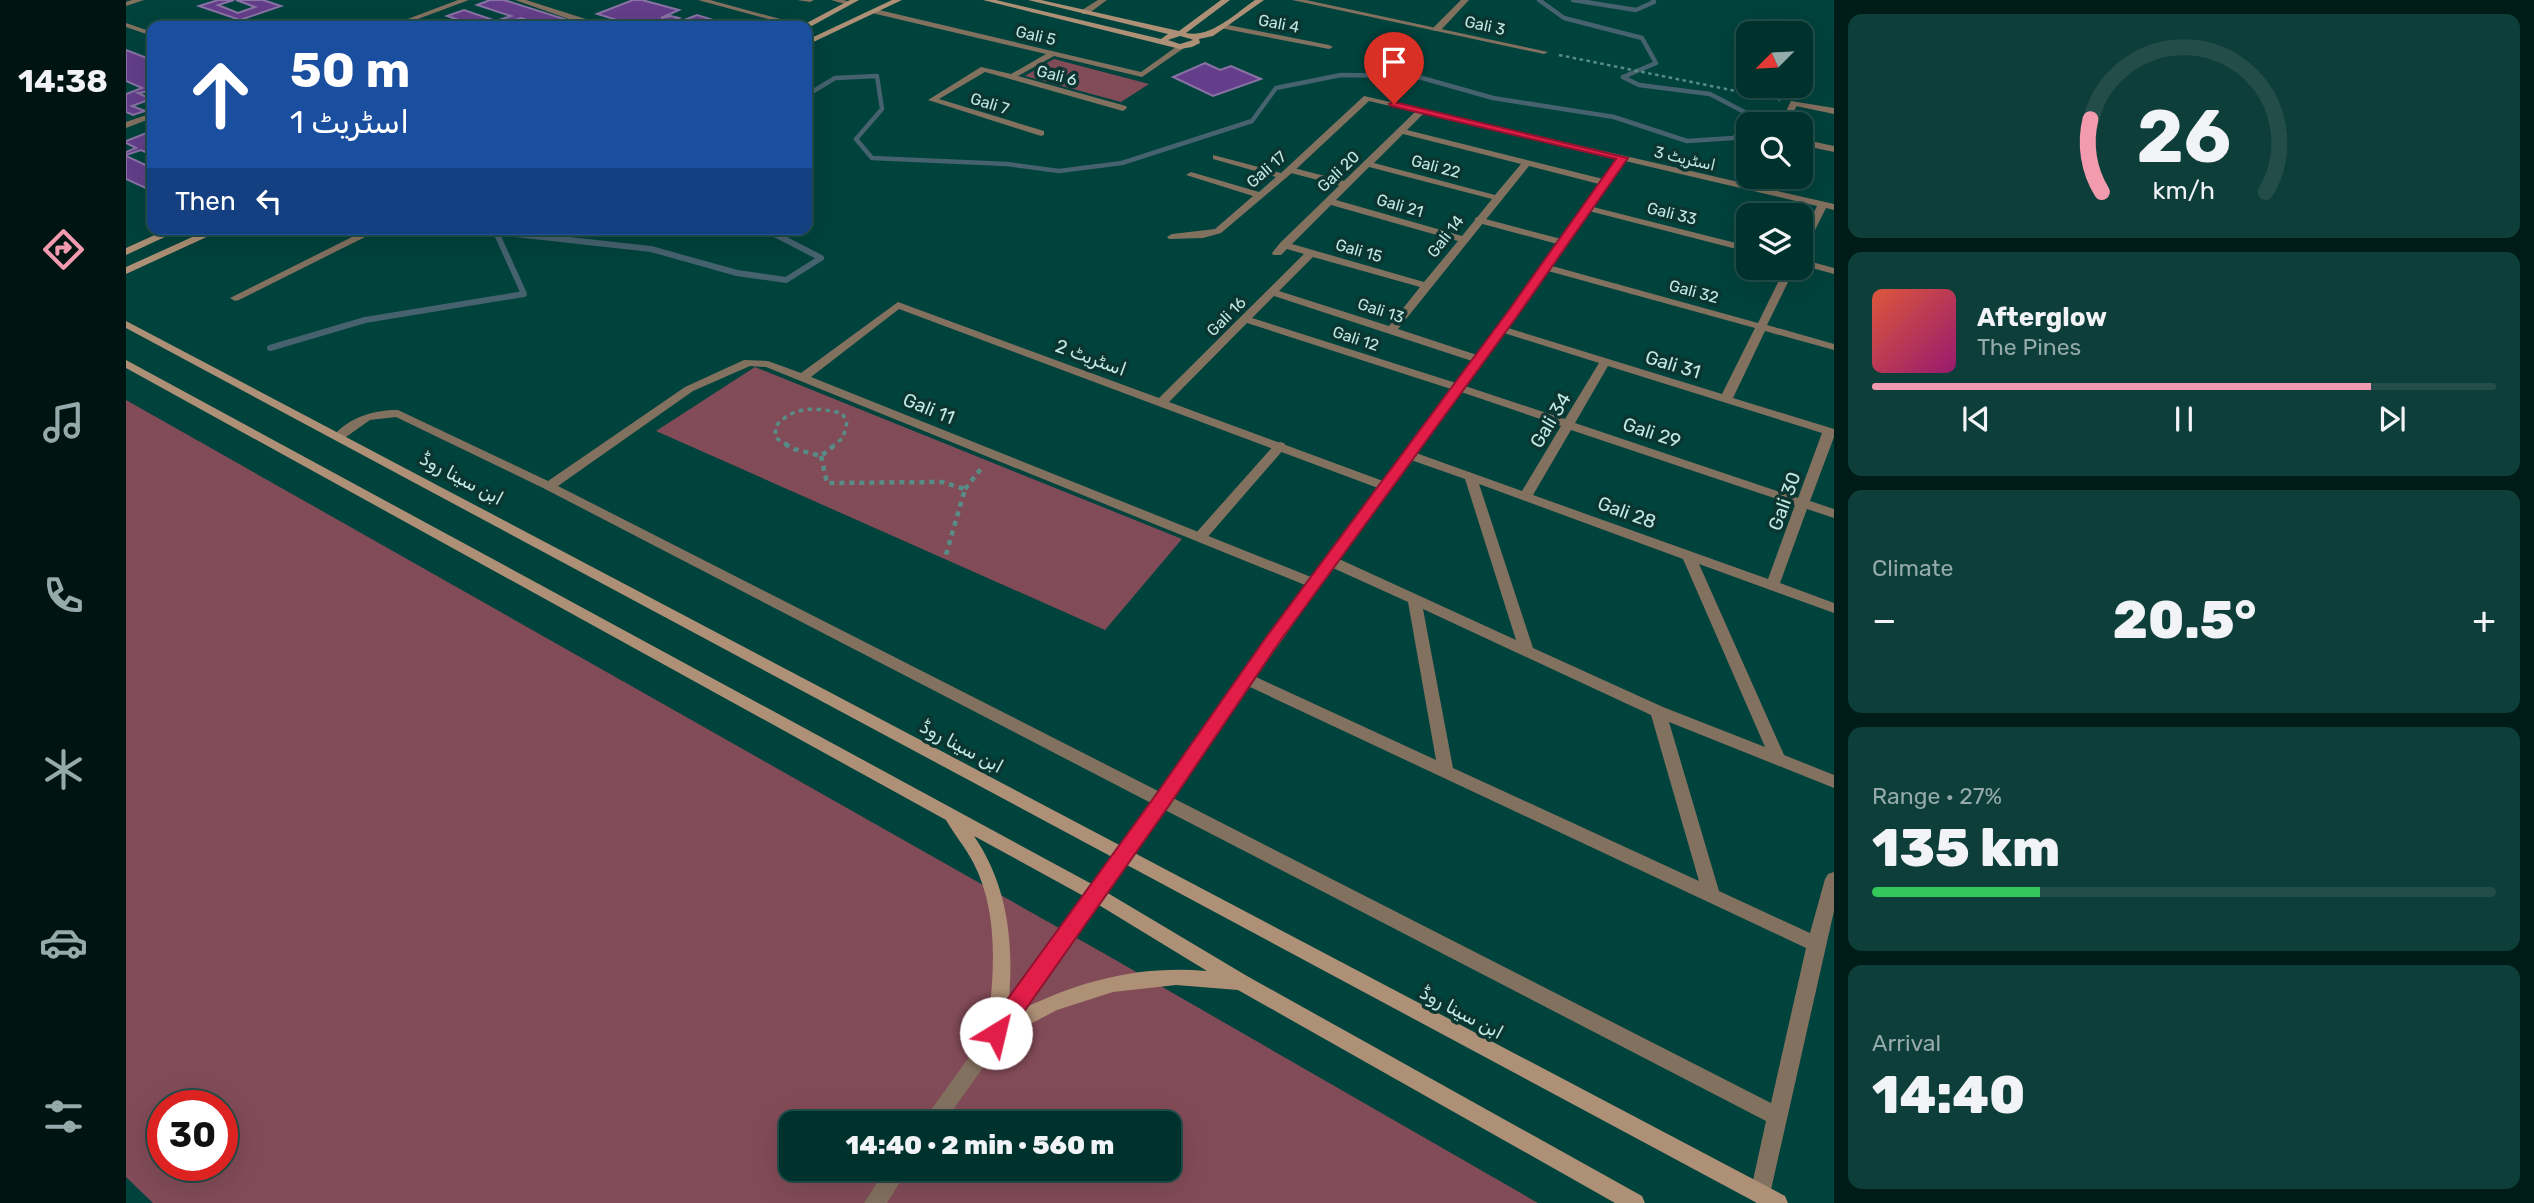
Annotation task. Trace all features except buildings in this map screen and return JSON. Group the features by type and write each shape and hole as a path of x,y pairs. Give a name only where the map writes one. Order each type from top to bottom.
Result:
{"main road":[{"path":"812,41 898,0"},
{"path":"987,0 1183,46 1196,43 1195,38"},
{"path":"1032,0 1195,38 1206,36 1260,0"},
{"path":"1165,42 1167,36 1180,34 1226,0"},
{"path":"812,22 851,2"},
{"path":"126,252 164,235"},
{"path":"126,271 206,235"},
{"name":"ابن سینا روڈ","path":"126,324 1778,1203"},
{"path":"126,363 1095,894 1241,982 1635,1203"},
{"path":"951,815 980,860 998,912 1004,971 996,1033"},
{"path":"996,1033 1052,1003 1113,984 1176,977 1241,982"}],"street":[{"path":"126,4 141,0"},
{"path":"407,21 465,0"},
{"path":"519,0 583,21"},
{"path":"702,0 784,21"},
{"path":"802,0 810,0"},
{"path":"835,0 851,2"},
{"path":"1085,12 1103,0"},
{"name":"Gali 3","path":"1296,0 1544,52"},
{"path":"1437,29 1465,0"},
{"name":"Gali 5","path":"875,11 1142,75 1183,46"},
{"path":"126,25 147,32"},
{"name":"Gali 4","path":"1223,26 1329,47"},
{"path":"1011,77 1054,53"},
{"name":"Gali 6","path":"932,100 984,69 1123,108"},
{"name":"اسٹریٹ 3","path":"1367,98 1736,184"},
{"name":"Gali 17","path":"1172,237 1218,231 1367,98"},
{"name":"Gali 7","path":"932,100 1041,133"},
{"path":"1790,112 1794,103 1834,111"},
{"name":"Gali 20","path":"1281,249 1421,111"},
{"path":"126,125 147,118"},
{"path":"1401,131 1604,182"},
{"path":"1813,145 1834,149"},
{"path":"1216,157 1345,184"},
{"path":"940,1111 1162,802 1245,678 1501,329 1622,158"},
{"name":"Gali 14","path":"1391,331 1462,239 1526,163"},
{"name":"Gali 22","path":"1368,164 1497,198"},
{"path":"1191,175 1259,195"},
{"name":"اسٹریٹ 3","path":"1760,189 1829,206"},
{"name":"Gali 21","path":"1329,201 1462,239"},
{"path":"1813,230 1829,206"},
{"name":"Gali 33","path":"1587,208 1736,246"},
{"path":"1478,220 1561,242"},
{"path":"235,298 364,235"},
{"name":"Gali 15","path":"1281,249 1311,253 1426,286"},
{"name":"Gali 16","path":"1162,402 1311,253"},
{"path":"1813,265 1834,271"},
{"name":"Gali 32","path":"1545,267 1834,346"},
{"path":"1726,399 1784,280"},
{"name":"Gali 13","path":"1273,292 1479,359"},
{"name":"اسٹریٹ 2","path":"802,378 898,305 1385,486"},
{"name":"Gali 12","path":"1245,319 1457,387"},
{"name":"Gali 31","path":"1501,329 1831,432"},
{"name":"Gali 11","path":"549,486 689,389 748,362 768,364 1314,583"},
{"name":"Gali 34","path":"1526,496 1605,362"},
{"name":"Gali 29","path":"1457,387 1834,513"},
{"path":"339,436 359,419 378,412 398,414 549,486 1779,1117"},
{"name":"Gali 30","path":"1773,584 1831,432"},
{"path":"1200,537 1280,446"},
{"name":"Gali 28","path":"1407,454 1834,608"},
{"path":"1470,476 1527,651"},
{"path":"1688,554 1777,760"},
{"path":"1330,561 1658,711 1834,782"},
{"path":"1414,599 1446,772"},
{"path":"1245,678 1816,944"},
{"path":"1658,711 1712,896"},
{"path":"1760,1194 1816,944 1834,879"},
{"path":"874,1203 890,1181"}],"path":[{"path":"1544,52 1794,103"},
{"path":"810,407 842,413 847,422 842,438 821,456 793,449 776,439 775,427 797,410 810,407"},
{"path":"945,558 965,489 992,454"},
{"path":"821,456 827,483 942,482 965,489"}],"shaded area":[{"path":"1054,59 1149,84 1121,102 1025,76"},
{"path":"755,367 1182,539 1105,630 656,431"},
{"path":"126,400 1105,954 1538,1203 153,1203 126,1177"}],"waterway":[{"path":"812,92 835,78 877,76 882,109 856,139 872,158 1007,164 1059,171 1122,163 1252,121 1276,88 1341,75 1415,76 1493,98 1614,117 1687,141 1734,138 1752,116 1710,94 1639,85 1623,77 1656,63 1642,38 1564,18 1539,0"},
{"path":"1573,0 1636,10 1654,2 1653,0"},
{"path":"270,348 365,320 524,294 497,235"},
{"path":"523,235 651,249 737,273 786,280 821,258 777,235"}],"route":[{"path":"996,1033 1162,802 1272,640 1514,312 1622,158 1394,104"}]}
